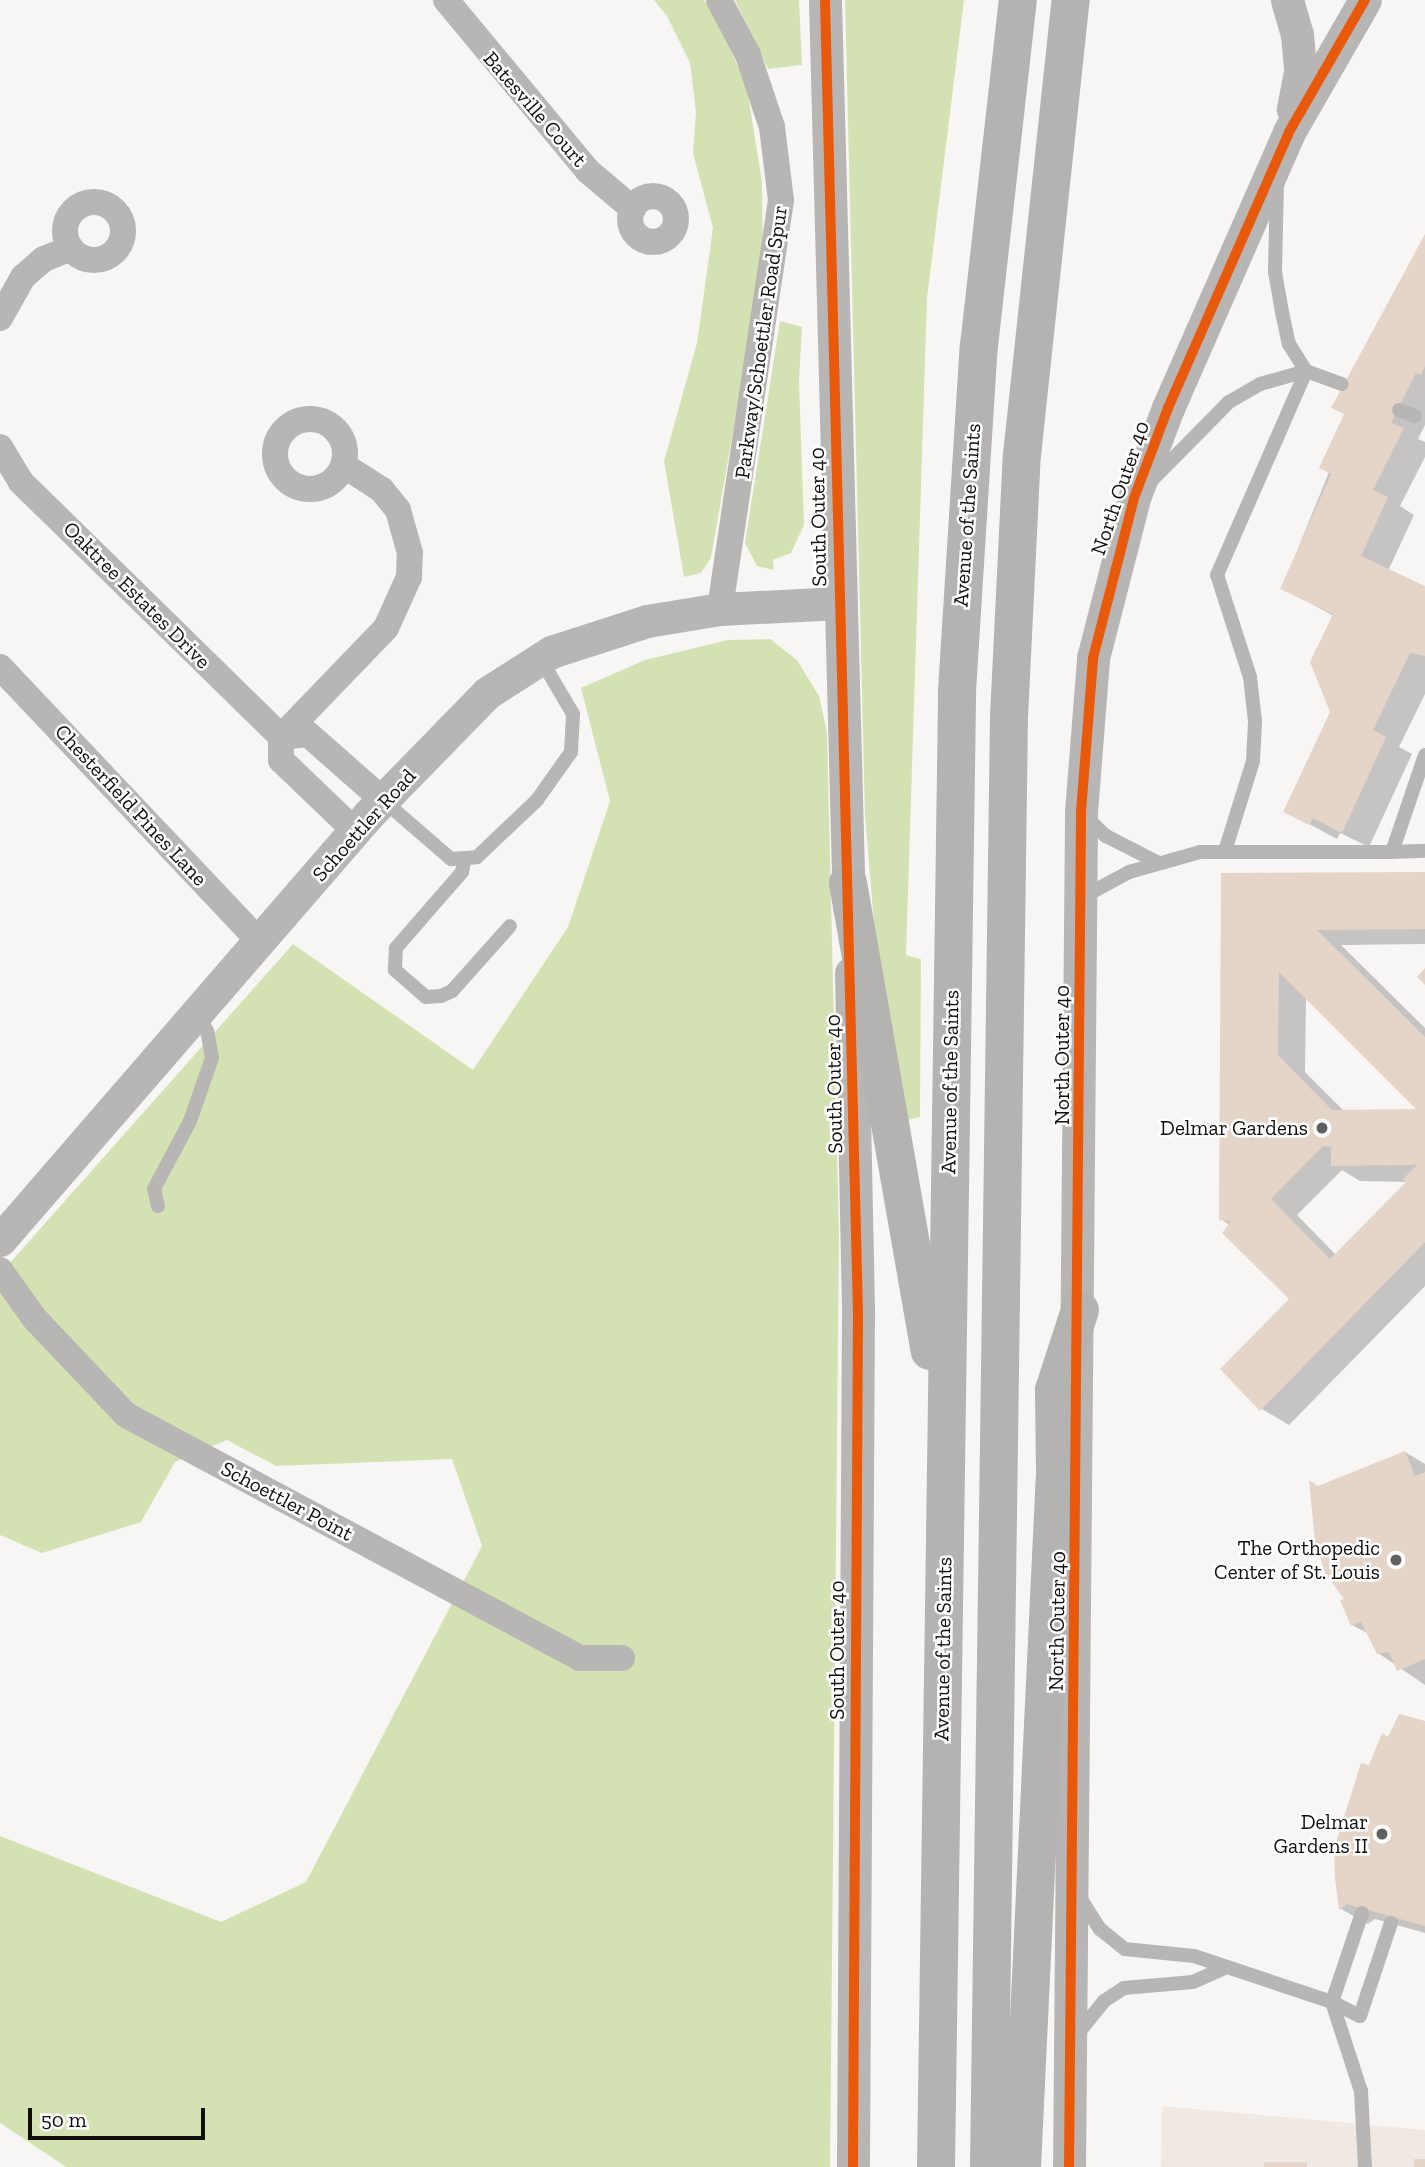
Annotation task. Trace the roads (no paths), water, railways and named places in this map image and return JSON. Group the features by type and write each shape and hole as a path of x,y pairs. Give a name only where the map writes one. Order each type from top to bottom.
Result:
{"highway":[{"name":"Avenue of the Saints","path":"936,2167 953,784 961,581 979,346 1018,0"},
{"path":"989,2167 1009,717 1022,455 1071,0"},
{"path":"848,883 945,1429"},
{"path":"1022,2167 1055,1473 1054,1390 1080,1310"}],"street":[{"name":"Batesville Court","path":"446,0 588,171 633,209"},
{"name":"Parkway/Schoettler Road Spur","path":"719,0 748,55 772,127 781,200 720,609"},
{"name":"South Outer 40","path":"825,0 858,1316 853,2167"},
{"path":"1287,0 1297,34 1300,72 1289,132"},
{"name":"North Outer 40","path":"1069,2167 1080,1310 1081,812 1093,658 1134,498 1168,408 1289,132 1365,0"},
{"path":"0,318 23,278 44,259 71,247"},
{"name":"Oaktree Estates Drive","path":"0,447 21,482 281,737"},
{"path":"343,466 382,490 398,510 410,553 409,577 386,628 281,737 281,760 355,831"},
{"name":"Schoettler Road","path":"0,1240 261,943 355,831 487,693 540,658 624,627 720,609 840,603"},
{"name":"Chesterfield Pines Lane","path":"0,667 261,943"},
{"path":"281,737 308,734 384,801"},
{"name":"Schoettler Point","path":"0,1270 35,1319 126,1415 580,1658 622,1658"}],"lane":[{"path":"1276,166 1278,285 1289,344 1306,371"},
{"path":"1225,851 1253,761 1255,721 1250,677 1217,575 1306,371"},
{"path":"1134,498 1228,402 1283,374 1306,371 1342,384"},
{"path":"1399,410 1415,416"},
{"path":"384,801 451,859 464,861 477,857 537,800 562,770 575,733 573,714 540,658"},
{"path":"1392,852 1425,755"},
{"path":"1081,812 1106,836 1157,862"},
{"path":"1080,899 1157,862 1225,851 1425,851"},
{"path":"464,861 462,873 396,948 395,970 426,997 441,996 452,991 510,926"},
{"path":"158,1206 154,1189 190,1121 212,1058 207,1031 198,1015"},
{"path":"1073,1888 1100,1929 1125,1949 1194,1956 1222,1969 1252,1974 1332,2002 1360,2016 1391,1923"},
{"path":"1362,1913 1332,2002 1361,2091 1365,2167"},
{"path":"1071,2043 1104,2001 1124,1988 1192,1982 1222,1969"}],"place":[{"name":"Delmar Gardens","path":"1322,1128"},
{"name":"The Orthopedic Center of St. Louis","path":"1396,1560"},
{"name":"Delmar Gardens II","path":"1382,1834"}]}
